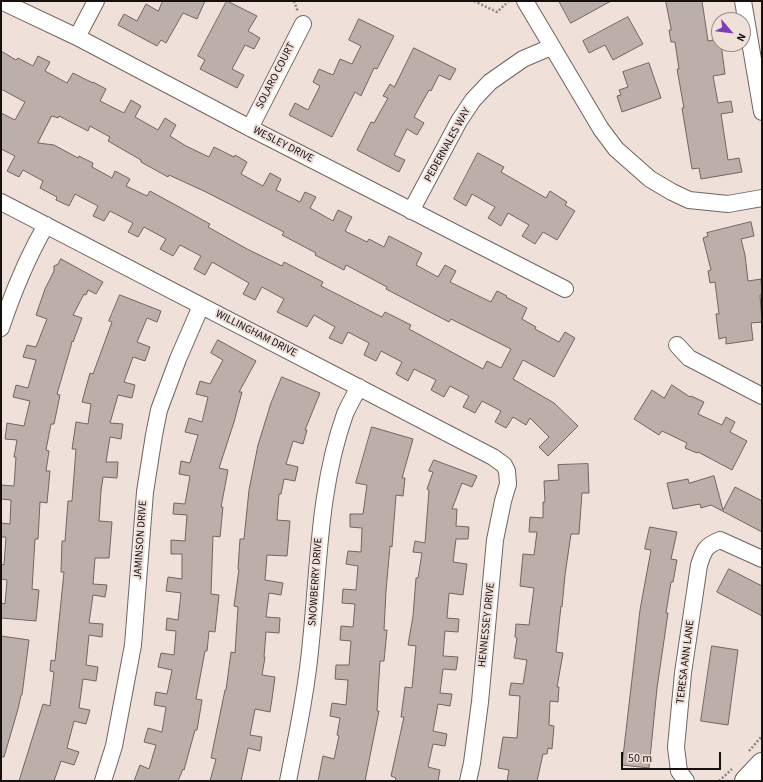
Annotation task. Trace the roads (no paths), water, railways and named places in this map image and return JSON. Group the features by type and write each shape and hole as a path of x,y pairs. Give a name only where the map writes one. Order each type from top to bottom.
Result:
{"main road":[{"path":"746,781 762,764"}],"street":[{"name":"WESLEY DRIVE","path":"1,1 77,37 250,128 565,289"},
{"path":"77,37 96,1"},
{"path":"525,1 601,129 616,149 650,179 672,192 694,201 728,204 762,198"},
{"path":"743,1 762,112"},
{"name":"SOLARO COURT","path":"250,128 303,24"},
{"name":"PEDERNALES WAY","path":"411,211 459,121 474,100 490,82 523,59 552,47"},
{"name":"WILLINGHAM DRIVE","path":"1,202 499,460 507,471"},
{"path":"1,328 30,252 46,225"},
{"name":"JAMINSON DRIVE","path":"102,781 114,746 134,645 145,492 159,410 178,359 201,306"},
{"path":"677,344 689,358 762,396"},
{"name":"SNOWBERRY DRIVE","path":"288,781 302,715 310,649 324,498 335,444 346,413 359,387"},
{"name":"HENNESSEY DRIVE","path":"468,781 472,763 480,702 495,540 508,484 507,471"},
{"name":"TERESA ANN LANE","path":"686,781 679,771 676,740 683,673 699,565 703,552 710,544 720,540 762,559"}]}
